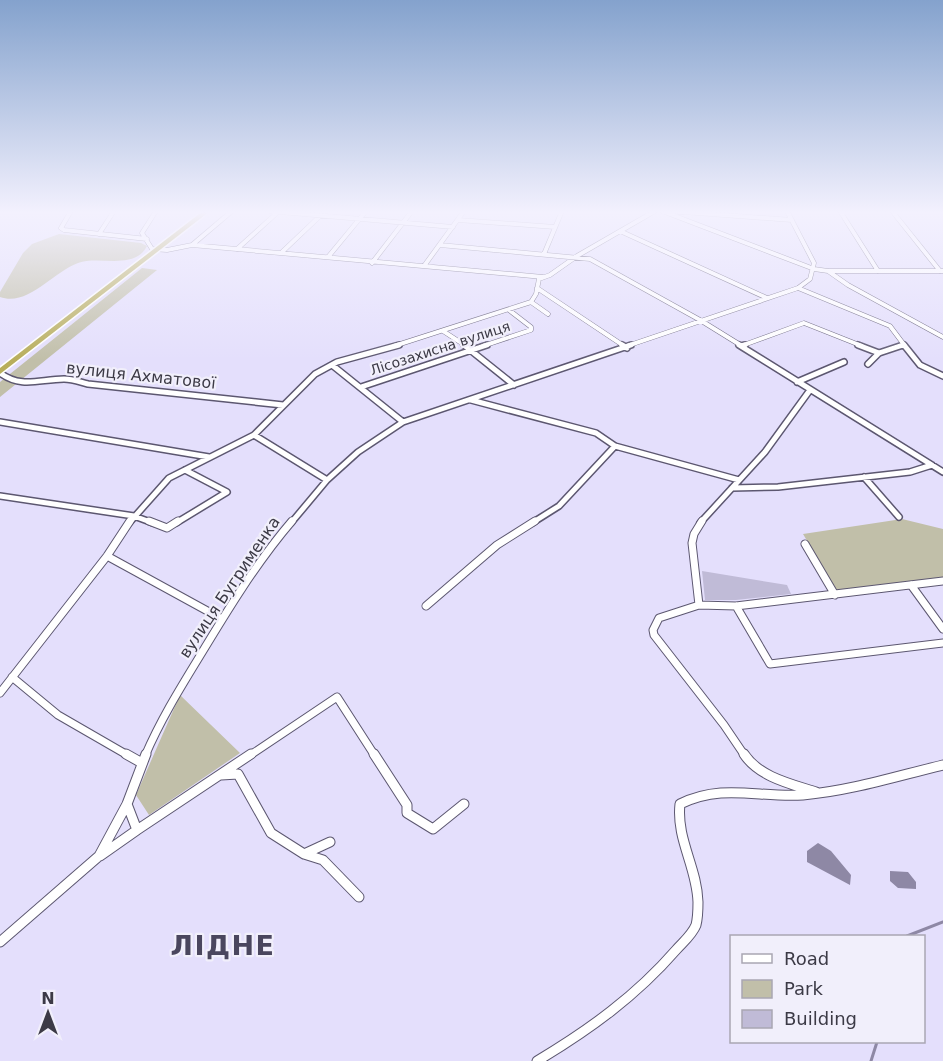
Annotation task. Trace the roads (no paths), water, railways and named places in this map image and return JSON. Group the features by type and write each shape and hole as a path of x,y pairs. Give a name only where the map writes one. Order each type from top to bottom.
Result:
{"highway":[{"path":"0,373 143,261"}],"street":[{"path":"359,261 544,277"},
{"path":"424,266 428,261"},
{"path":"0,693 107,556 134,516 170,478 254,435 315,374 332,365 531,302 539,279 570,261"},
{"path":"593,261 700,320 943,472"},
{"path":"685,261 768,298"},
{"path":"792,261 814,269 828,271 942,272"},
{"path":"798,288 810,279 814,269 813,261"},
{"path":"871,261 878,271"},
{"path":"828,271 848,285 943,337"},
{"path":"537,288 627,348"},
{"path":"798,288 890,326 920,365 943,376"},
{"name":"вулиця Бугрименка","path":"0,942 99,856 127,804 159,726 222,619 276,540 327,480 358,452 403,422 627,348 700,320 798,288"},
{"path":"531,302 548,314"},
{"name":"Лісозахисна вулиця","path":"361,387 531,330 531,327 509,310"},
{"path":"741,346 804,323 879,353"},
{"path":"443,331 472,350 514,385"},
{"path":"867,364 879,353 903,345"},
{"path":"797,382 844,362"},
{"path":"332,365 403,422"},
{"name":"вулиця Ахматової","path":"0,373 10,382 23,384 66,379 88,384 283,405"},
{"path":"699,605 692,543 694,534 701,522 765,452 810,390"},
{"path":"471,400 596,433 615,446 739,480"},
{"path":"0,422 210,458"},
{"path":"254,435 327,480"},
{"path":"426,606 497,545 559,506 615,446"},
{"path":"732,488 778,488 910,472 932,465"},
{"path":"0,496 134,516 168,528 226,492 185,470"},
{"path":"864,477 899,517"},
{"path":"805,544 835,595"},
{"path":"107,556 222,619"},
{"path":"819,793 786,783 751,765 724,725 654,635 652,630 659,618 699,605 736,606 943,581"},
{"path":"911,585 943,629"},
{"path":"736,606 770,664 943,643"},
{"path":"12,677 58,715 142,763"},
{"path":"99,856 338,697 407,805 407,813 433,829 464,804"},
{"path":"537,1061 587,1032 654,976 694,928 699,910 697,879 679,831 677,819 680,804 692,796 709,792 790,796 819,793 943,765"},
{"path":"221,775 238,774 271,832 304,854 322,860 359,897"},
{"path":"127,804 137,830"},
{"path":"304,854 330,842"}],"waterway":[{"path":"910,935 943,922"},
{"path":"871,1061 877,1043"}],"district":[{"name":"ЛІДНЕ","path":"223,946"}]}
